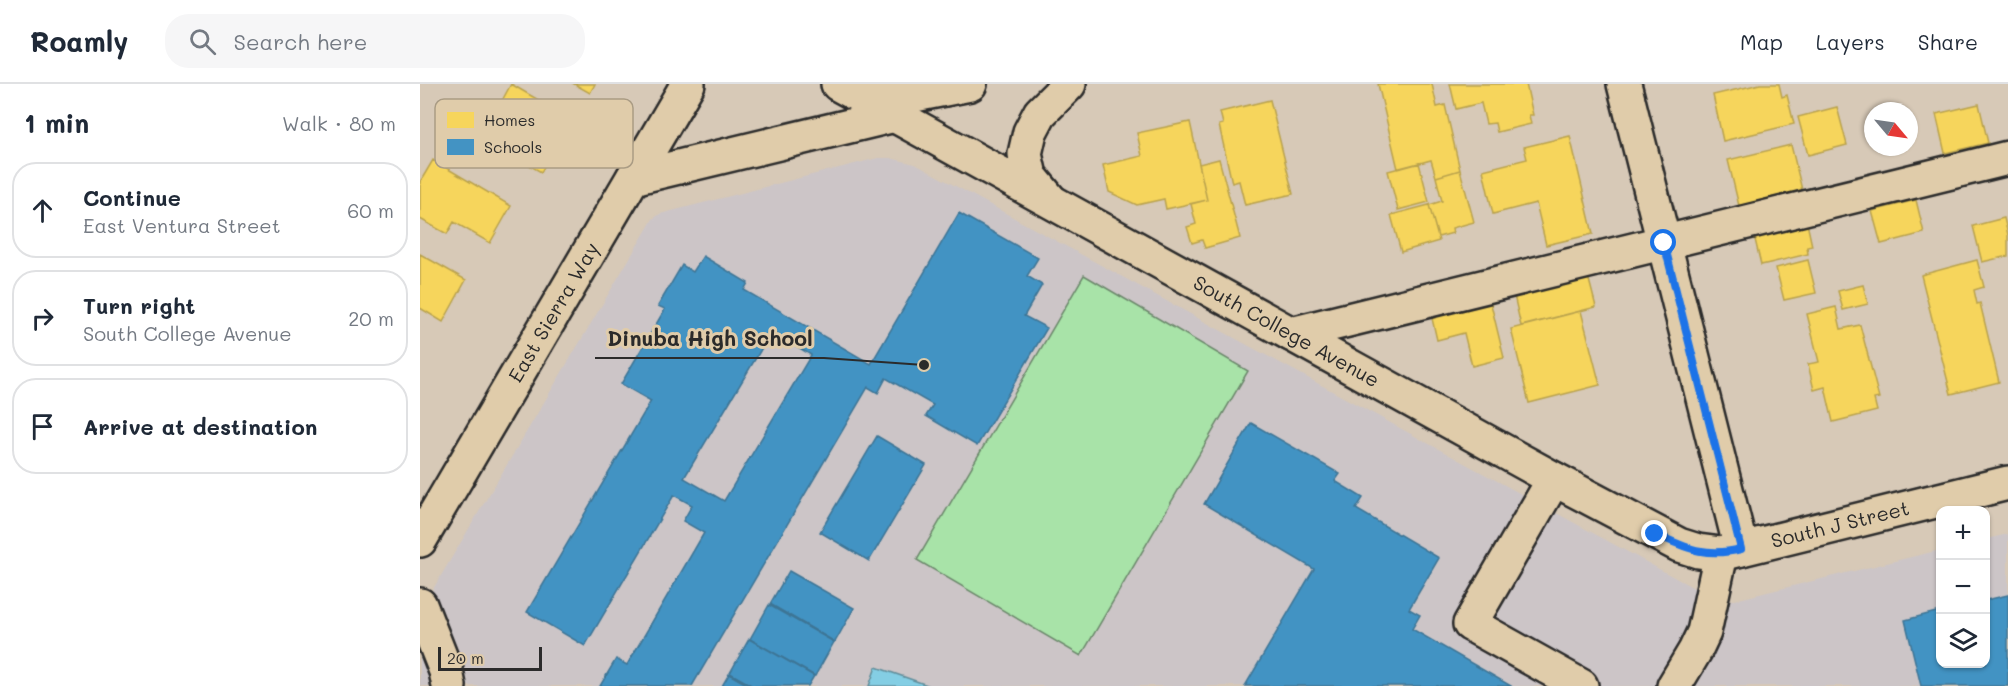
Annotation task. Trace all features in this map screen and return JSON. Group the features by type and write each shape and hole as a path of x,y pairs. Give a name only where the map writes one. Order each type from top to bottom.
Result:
{"street":[{"name":"East Sierra Way","path":"420,540 688,84"},
{"name":"South College Avenue","path":"838,84 878,101 1051,201 1554,479 1679,545 1698,551 1731,552"},
{"path":"633,178 878,101 970,84"},
{"path":"1051,201 1030,176 1025,154 1030,132 1040,113 1069,84"},
{"path":"1624,84 1664,243 1731,552 1704,632 1674,686"},
{"path":"1291,334 2008,158"},
{"path":"1554,479 1470,624 1581,686"},
{"name":"South J Street","path":"1731,552 2008,483"},
{"path":"420,605 446,671 449,686"}],"shaded area":[{"path":"878,158 890,158 915,164 1705,594 1719,599 1735,600 1936,551 1936,668 1990,668 1990,538 2008,534 2008,686 420,686 420,611 653,219 660,214"}],"green space":[{"path":"1084,275 1248,371 1081,656 917,560"}],"water":[{"path":"876,667 930,686 869,686"}],"building: Homes":[{"path":"511,84 537,99 503,99"},
{"path":"574,84 595,84 590,93"},
{"path":"1378,84 1432,84 1437,107 1445,105 1460,170 1436,177 1431,160 1398,169"},
{"path":"1450,84 1526,84 1533,115 1529,115 1531,124 1497,132 1495,123 1486,124 1481,103 1456,109"},
{"path":"1760,84 1779,84 1782,97 1787,95 1794,124 1723,141 1713,95"},
{"path":"1270,100 1293,194 1245,205 1239,181 1232,183 1219,125 1223,124 1220,112"},
{"path":"1979,104 1988,143 1945,153 1936,114"},
{"path":"1837,107 1847,145 1808,155 1798,117"},
{"path":"1190,122 1207,200 1166,209 1164,199 1137,205 1109,192 1103,165 1142,156 1137,133"},
{"path":"1570,136 1593,234 1546,245 1536,203 1493,214 1483,170 1527,159 1524,147"},
{"path":"1791,145 1802,190 1739,206 1728,160"},
{"path":"1219,159 1240,238 1205,248 1202,240 1192,243 1187,227 1196,224 1191,204 1207,200 1199,164"},
{"path":"433,160 435,168 447,168 511,206 490,243 454,222 447,234 420,219 420,182"},
{"path":"1419,163 1429,202 1398,210 1388,171"},
{"path":"1460,170 1474,222 1452,228 1453,233 1438,237 1429,205 1442,201 1436,177"},
{"path":"1916,200 1924,233 1881,244 1872,211"},
{"path":"1429,205 1439,241 1401,252 1391,215"},
{"path":"2004,218 2008,235 2008,256 1982,262 1973,226"},
{"path":"1807,223 1812,246 1807,247 1808,254 1761,265 1754,235"},
{"path":"420,254 466,280 443,322 420,308"},
{"path":"1808,260 1816,293 1784,300 1776,268"},
{"path":"1977,260 1984,287 1974,290 1977,304 1980,303 1999,382 1951,394 1921,275"},
{"path":"1587,272 1596,307 1521,326 1513,291"},
{"path":"1863,285 1868,304 1843,310 1838,291"},
{"path":"1490,300 1504,358 1472,366 1464,333 1437,340 1431,314"},
{"path":"1836,307 1841,329 1860,325 1879,398 1874,399 1877,411 1833,422 1825,387 1814,390 1808,364 1819,362 1807,314"},
{"path":"1581,311 1600,385 1529,403 1511,329"}],"building: Schools":[{"path":"959,213 1038,258 1027,276 1042,285 1024,316 1047,328 977,446 926,416 933,405 886,378 878,393 868,387 692,686 600,686 616,659 627,665 704,533 683,521 692,505 674,495 585,646 527,612 651,401 621,384 665,309 658,306 682,265 693,272 703,256 748,283 744,290 871,364","holes":["772,331 811,355 724,501 684,478"]},
{"path":"1251,423 1340,474 1335,481 1363,498 1356,509 1439,558 1409,609 1420,615 1412,629 1511,686 1245,686 1314,569 1204,504"},
{"path":"877,436 926,465 869,561 820,532"},
{"path":"789,571 854,608 835,642 770,604"},
{"path":"2008,595 2008,686 1921,686 1905,620 1936,612 1936,668 1990,668 1990,599"},
{"path":"769,605 834,642 815,676 750,639"},
{"path":"749,639 814,676 808,686 753,686 730,673"},
{"path":"729,674 750,686 722,686"}],"place":[{"name":"Dinuba High School","path":"924,365"}],"route":[{"path":"1655,534 1698,551 1721,554 1741,549 1664,243"}]}
